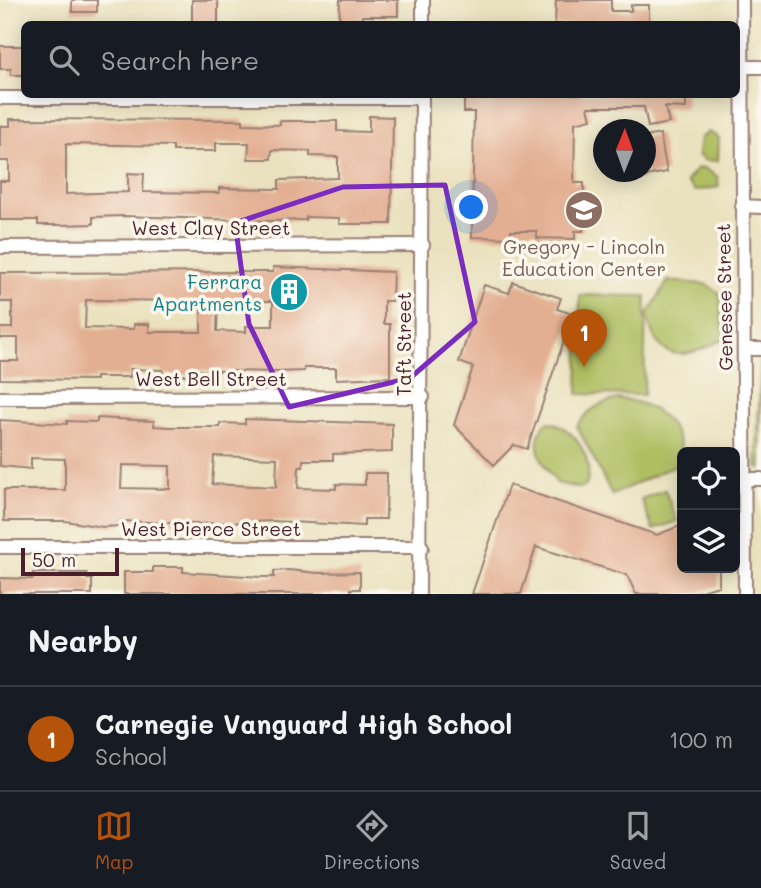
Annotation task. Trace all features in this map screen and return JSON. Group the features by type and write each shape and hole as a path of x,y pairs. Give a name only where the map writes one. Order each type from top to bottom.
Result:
{"street":[{"path":"423,0 423,21"},
{"name":"Genesee Street","path":"741,0 745,594"},
{"path":"742,67 761,67"},
{"path":"0,98 21,98"},
{"name":"Taft Street","path":"419,594 423,397 422,98"},
{"path":"742,206 761,207"},
{"name":"West Clay Street","path":"0,247 423,245"},
{"path":"744,349 761,349"},
{"name":"West Bell Street","path":"0,398 423,397"},
{"path":"745,479 761,479"},
{"name":"West Pierce Street","path":"0,547 422,547"}],"highlighted area":[{"path":"445,185 475,322 410,378 289,407 249,324 235,223 343,187"}],"green space":[{"path":"709,132 719,138 718,161 704,160 698,155 700,138"},
{"path":"704,168 718,177 719,187 695,191 686,181 697,169"},
{"path":"668,281 705,284 720,293 723,339 685,354 674,354 658,343 647,315"},
{"path":"580,295 646,296 644,395 578,394"},
{"path":"761,361 761,469 756,465"},
{"path":"619,399 655,410 672,427 677,437 680,447 677,447 677,464 612,495 577,426 586,415"},
{"path":"551,422 568,432 581,447 588,466 586,486 578,488 557,483 547,469 540,454 538,438 546,423"},
{"path":"665,490 677,521 653,530 641,499"}],"building":[{"path":"72,0 97,0 97,12 72,12"},
{"path":"192,0 218,0 218,21 192,21"},
{"path":"340,0 398,0 398,16 362,16 362,19 354,21 339,21"},
{"path":"556,0 611,0 611,11 631,11 631,5 649,5 649,21 555,21"},
{"path":"0,46 21,46 21,75 11,75 11,69 0,69"},
{"path":"464,98 686,98 686,108 665,107 669,123 656,125 656,119 646,119 644,107 588,107 591,119 575,123 574,183 584,183 583,231 575,231 575,239 537,238 537,231 511,231 511,238 472,237 474,112 464,112"},
{"path":"369,116 393,117 391,224 339,224 339,218 306,217 306,220 269,221 93,217 93,224 59,225 38,225 38,220 0,220 0,181 9,181 9,161 0,161 0,126 10,126 10,119 243,120 243,124 280,125 280,121 337,121 337,131 369,132","holes":["216,143 249,143 248,159 271,159 272,150 310,151 310,156 338,157 338,178 279,180 279,189 219,188 219,193 143,192 144,174 128,173 128,192 66,194 66,144 173,146 173,151 216,151"]},
{"path":"660,134 667,172 656,174 656,135"},
{"path":"273,267 393,272 392,301 384,301 384,324 390,324 390,377 336,379 336,368 304,368 304,371 274,372 189,370 189,375 163,375 163,370 130,369 130,377 96,377 96,380 0,379 0,361 18,361 18,338 0,338 0,328 12,328 12,302 0,302 0,273 273,272","holes":["86,300 201,301 201,332 149,332 149,324 134,324 134,329 85,328","218,301 273,301 273,326 246,326 246,332 217,331"]},
{"path":"513,282 561,298 557,309 573,314 527,449 514,445 494,465 454,425 473,367 459,362 484,285 509,293"},
{"path":"97,418 154,421 154,426 169,427 220,427 220,423 245,424 245,419 392,424 392,452 333,454 333,460 303,460 303,467 299,467 298,488 336,489 336,484 365,485 365,473 387,473 386,519 364,519 364,526 272,521 198,524 121,521 121,526 103,527 65,521 4,521 4,490 65,490 65,459 31,458 31,469 0,466 0,420 67,424 67,421 97,422","holes":["214,456 277,458 276,487 212,484","122,465 170,466 170,489 121,488"]},
{"path":"509,485 657,535 677,527 677,573 719,573 719,586 691,594 636,594 627,575 536,547 521,594 472,594"},
{"path":"153,567 183,567 183,572 262,577 274,577 274,571 288,570 318,573 360,572 360,589 351,589 351,594 124,594 124,572 153,572"},
{"path":"33,573 87,573 87,579 92,579 92,594 0,594 0,578 33,579"}],"place":[{"name":"Gregory - Lincoln Education Center","path":"584,210"},
{"name":"Ferrara Apartments","path":"289,292"},
{"name":"Carnegie Vanguard High School","path":"584,367"}]}
